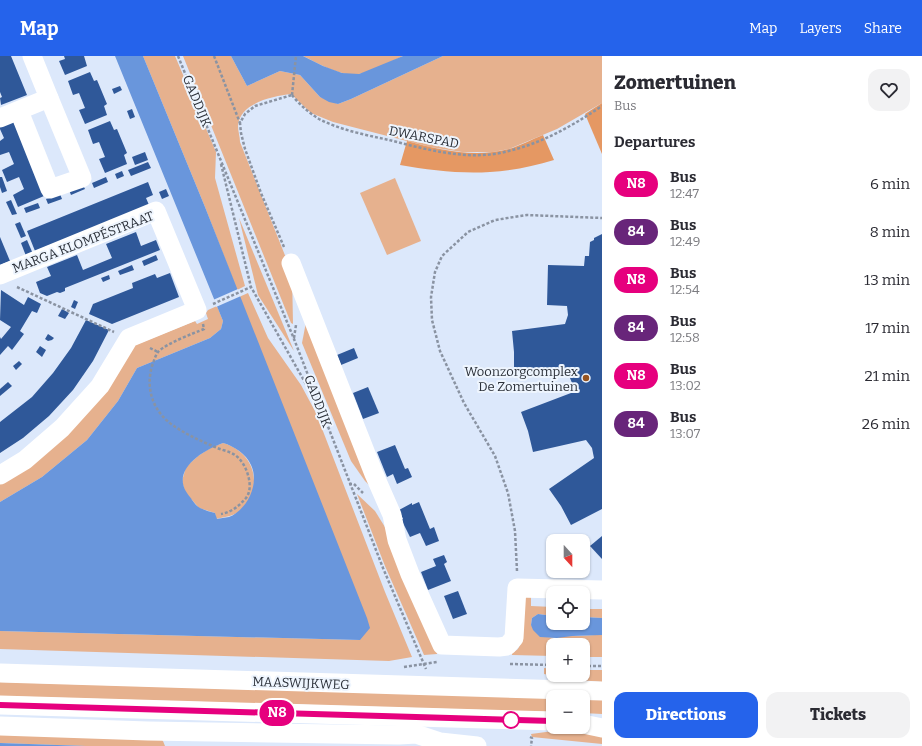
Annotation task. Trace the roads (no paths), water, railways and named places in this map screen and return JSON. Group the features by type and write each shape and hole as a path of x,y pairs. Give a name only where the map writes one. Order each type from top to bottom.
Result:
{"street":[{"path":"19,111 50,189 82,178 32,56"},
{"path":"0,118 49,98"},
{"name":"MARGA KLOMPÉSTRAAT","path":"0,475 25,460 62,428 100,386 129,338 197,310 156,211 6,279"},
{"name":"GADDIJK","path":"291,263 374,474 392,515 397,540 410,574 442,645 508,646 514,638 517,588 602,590"},
{"name":"MAASWIJKWEG","path":"0,673 602,691"},
{"path":"0,705 546,721"},
{"path":"590,721 602,719"},
{"path":"590,724 602,728"},
{"path":"0,726 148,731 416,734 440,742 477,746"}],"water":[{"path":"115,56 143,56 205,207 370,628 360,640 0,631 0,502 42,477 87,440 118,401 137,368 210,338 221,329 223,321","holes":["223,443 239,451 249,461 253,472 253,488 250,496 241,509 229,517 217,519 215,513 209,512 197,506 184,488 183,479 185,471 197,457 205,451"]},
{"path":"231,56 303,56 342,73 359,74 403,56 443,56 338,104 329,102 320,97 300,75 280,71 247,86"},
{"path":"538,614 546,615 546,630 590,630 590,617 602,618 602,635 557,638 540,637 533,630 531,625 532,618"},
{"path":"0,743 86,746 0,746"}],"place":[{"name":"Woonzorgcomplex De Zomertuinen","path":"586,378"}]}
